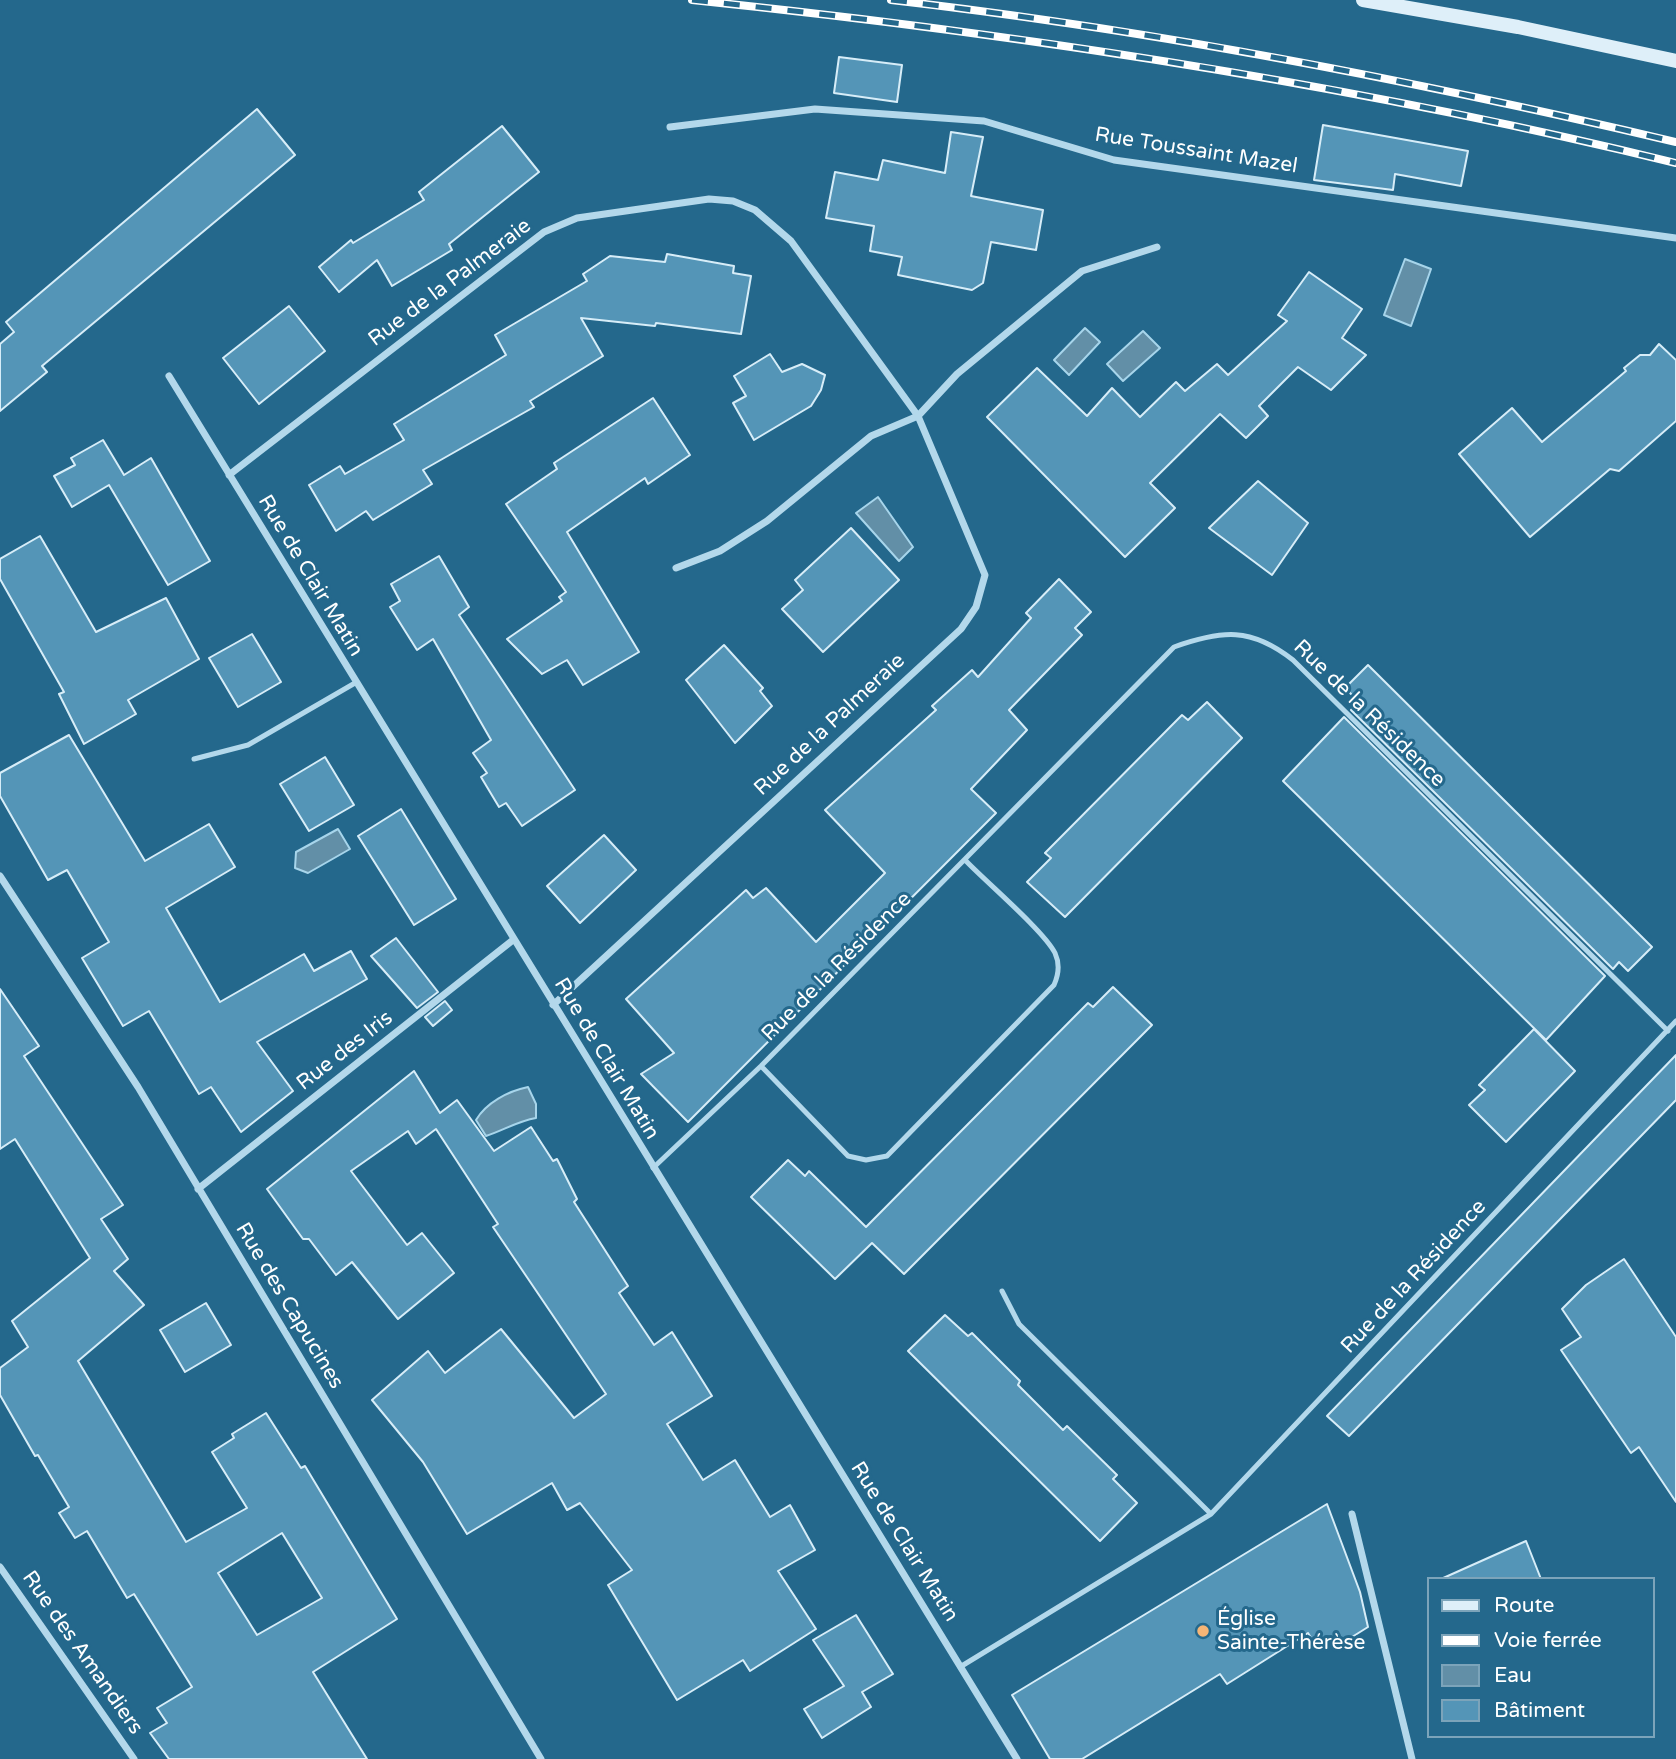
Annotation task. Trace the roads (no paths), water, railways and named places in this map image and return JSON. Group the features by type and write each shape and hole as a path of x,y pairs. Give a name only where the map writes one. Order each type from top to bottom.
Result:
{"street":[{"path":"1363,0 1518,27 1676,61"},
{"name":"Rue Toussaint Mazel","path":"670,127 815,109 984,121 1114,160 1676,238"},
{"name":"Rue de la Palmeraie","path":"229,475 544,232 577,218 709,199 733,201 755,210 791,241 918,416 985,575 976,607 961,629 553,1005"},
{"path":"676,568 720,551 766,521 871,436 918,416 957,374 1083,271 1157,247"},
{"name":"Rue de Clair Matin","path":"169,376 1017,1759"},
{"name":"Rue des Capucines","path":"0,876 138,1087 541,1759"},
{"name":"Rue des Iris","path":"198,1189 513,940"},
{"path":"1352,1514 1412,1759"},
{"name":"Rue des Amandiers","path":"0,1567 134,1759"}],"lane":[{"name":"Rue de la Résidence","path":"653,1168 761,1066 1174,647 1206,636 1240,633 1272,644 1293,660 1668,1031"},
{"path":"194,759 248,745 355,683"},
{"name":"Rue de la Résidence","path":"761,1066 848,1156 866,1160 887,1156 1054,985 1058,976 1055,954 1049,944 965,860"},
{"name":"Rue de la Résidence","path":"960,1667 1211,1514 1676,1021"},
{"path":"1002,1291 1018,1325 1211,1514"}],"water":[{"path":"1405,259 1431,269 1411,326 1384,315"},
{"path":"1085,328 1100,342 1069,375 1054,360"},
{"path":"1143,331 1160,348 1123,381 1107,364"},
{"path":"878,497 913,547 899,561 856,513"},
{"path":"338,829 350,849 308,873 295,868 296,852"},
{"path":"528,1087 536,1104 536,1118 486,1136 476,1120 480,1114 498,1099"}],"railway":[{"path":"692,0 940,29 1187,65 1432,109 1676,163"},
{"path":"891,0 1089,26 1285,59 1481,98 1676,142"}],"place":[{"name":"Église Sainte-Thérèse","path":"1203,1631"}]}
